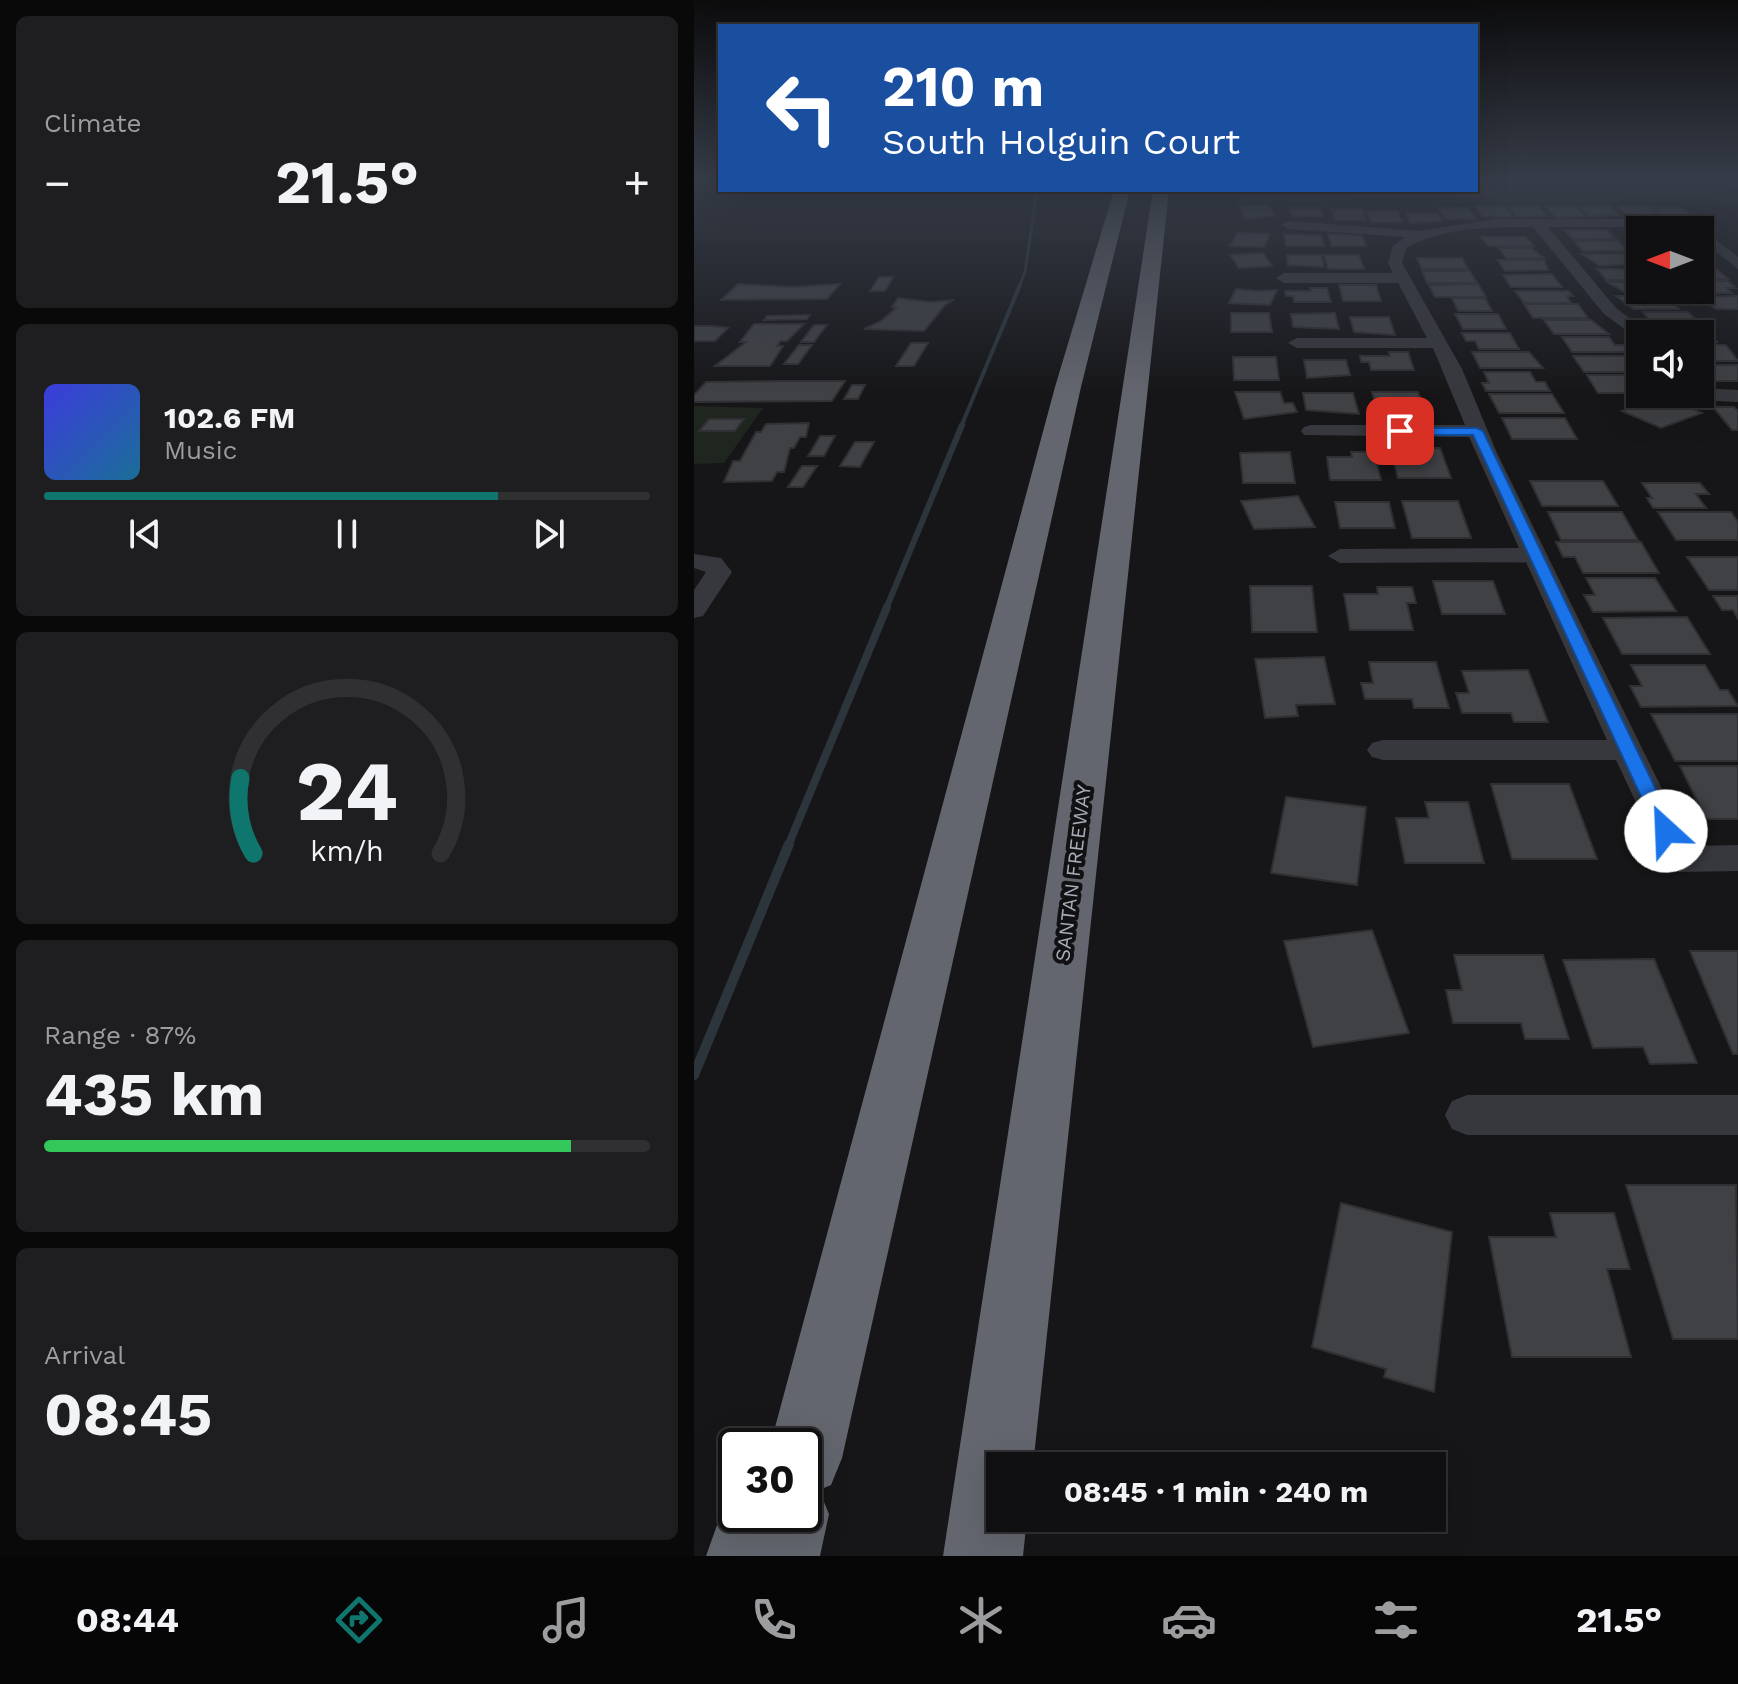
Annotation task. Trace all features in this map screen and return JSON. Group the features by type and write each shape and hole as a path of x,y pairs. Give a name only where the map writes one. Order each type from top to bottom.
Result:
{"highway":[{"path":"1101,252 1101,271"},
{"path":"811,1428 1068,387 1106,252"},
{"name":"SANTAN FREEWAY","path":"983,1556 1154,252"},
{"path":"1149,289 1167,252"},
{"path":"786,1428 915,1013"},
{"path":"1011,1452 1020,1276"},
{"path":"746,1556 753,1532"},
{"path":"780,1556 786,1532"},
{"path":"1005,1556 1006,1532"}],"street":[{"path":"1398,252 1395,263 1439,343 1477,431 1679,859 1738,858"},
{"path":"1561,252 1610,311 1626,324"},
{"path":"1723,252 1738,265"},
{"path":"1284,278 1403,278"},
{"path":"1297,343 1439,343"},
{"path":"1714,395 1738,396"},
{"path":"1311,431 1477,431"},
{"path":"1340,556 1535,555"},
{"path":"694,610 719,572 703,562"},
{"path":"1383,750 1629,750"},
{"path":"1467,1115 1738,1115"}],"shaded area":[{"path":"694,406 763,408 724,463 694,464"}],"building":[{"path":"1502,252 1536,252 1544,258 1506,258"},
{"path":"1263,253 1272,266 1239,268 1230,255"},
{"path":"1582,254 1623,254 1626,257 1626,264 1600,266"},
{"path":"1287,255 1321,255 1324,267 1288,265"},
{"path":"1324,255 1359,255 1364,269 1328,269"},
{"path":"1417,258 1462,258 1468,269 1422,269"},
{"path":"1498,260 1544,260 1548,270 1505,271"},
{"path":"1714,268 1715,268 1728,279 1714,279"},
{"path":"1597,269 1626,269 1626,280 1606,280"},
{"path":"1422,271 1470,271 1477,283 1427,283"},
{"path":"1552,274 1562,287 1511,287 1503,275"},
{"path":"879,277 893,277 885,291 870,291"},
{"path":"1714,281 1728,281 1736,288 1727,288 1732,293 1714,293"},
{"path":"1607,282 1626,282 1626,293"},
{"path":"738,284 792,287 840,284 827,299 721,300"},
{"path":"1478,284 1486,297 1435,297 1429,285"},
{"path":"1339,285 1376,285 1381,301 1343,301"},
{"path":"1310,288 1327,288 1331,302 1294,302 1293,296 1286,296 1285,291 1311,291"},
{"path":"1236,289 1277,290 1270,305 1229,303"},
{"path":"1515,291 1568,291 1573,296 1567,296 1571,303 1524,303"},
{"path":"1738,296 1738,309 1716,309 1708,304 1714,304 1714,297"},
{"path":"898,298 930,302 954,300 945,305 924,331 864,329 881,321 896,308 892,307"},
{"path":"1452,298 1485,298 1492,311 1458,311"},
{"path":"1524,304 1578,304 1588,318 1533,318"},
{"path":"1627,304 1674,304 1679,309 1634,309"},
{"path":"1643,312 1688,312 1696,320 1642,319 1649,319"},
{"path":"1231,313 1269,313 1272,332 1231,332"},
{"path":"1335,313 1339,329 1293,327 1291,314"},
{"path":"1455,314 1498,314 1506,329 1463,329"},
{"path":"810,315 807,319 764,320 767,316"},
{"path":"1350,317 1389,317 1395,335 1354,332"},
{"path":"1544,320 1591,320 1609,334 1554,334"},
{"path":"754,324 804,324 787,341 781,341 777,346 783,346 770,366 715,366 746,342 740,342"},
{"path":"814,325 827,325 814,342 801,342"},
{"path":"694,326 728,328 715,341 694,341"},
{"path":"1462,333 1510,333 1519,349 1479,349 1475,341 1466,341"},
{"path":"1562,337 1609,337 1615,345 1626,348 1626,352 1572,352"},
{"path":"911,343 928,343 914,366 896,366"},
{"path":"799,345 812,345 798,364 784,364"},
{"path":"1714,345 1726,345 1738,361 1714,361"},
{"path":"1389,352 1408,352 1414,370 1371,370 1369,362 1361,362 1360,356 1390,356"},
{"path":"1472,352 1529,352 1543,368 1480,368"},
{"path":"1573,356 1626,356 1626,372 1584,372"},
{"path":"1233,357 1276,357 1279,380 1234,380"},
{"path":"1304,360 1346,360 1350,375 1307,378"},
{"path":"1714,365 1738,365 1738,381 1714,381"},
{"path":"1484,372 1530,372 1536,382 1545,382 1550,391 1486,391 1482,383 1489,383"},
{"path":"1587,375 1626,375 1626,393 1598,393"},
{"path":"845,381 832,401 694,402 694,395 706,382"},
{"path":"852,385 865,385 858,399 844,399"},
{"path":"1235,392 1280,392 1284,403 1293,403 1297,412 1244,419"},
{"path":"1372,392 1418,392 1427,417 1379,417"},
{"path":"1303,393 1353,393 1359,414 1306,410"},
{"path":"1489,394 1552,394 1564,413 1499,413"},
{"path":"1714,407 1734,407 1738,411 1738,430 1732,430"},
{"path":"1631,408 1690,408 1702,413 1661,428 1622,411"},
{"path":"1502,418 1565,418 1577,439 1512,439"},
{"path":"709,419 744,419 735,431 699,431"},
{"path":"809,423 806,437 800,437 794,448 790,448 784,472 777,472 772,481 724,482 733,461 740,461 756,432 761,432 766,424"},
{"path":"820,436 835,436 824,456 808,456"},
{"path":"855,442 874,442 860,467 840,466"},
{"path":"1390,448 1440,448 1451,478 1398,478"},
{"path":"1290,452 1295,483 1243,483 1240,453"},
{"path":"1351,452 1374,452 1381,480 1330,480 1327,457 1352,457"},
{"path":"802,466 817,466 803,487 788,487"},
{"path":"1530,481 1603,481 1618,506 1542,506"},
{"path":"1642,483 1700,483 1709,494 1696,494 1706,508 1653,508 1647,498 1652,498"},
{"path":"1298,496 1315,527 1254,529 1241,501"},
{"path":"1402,501 1458,501 1471,538 1412,538"},
{"path":"1335,502 1389,502 1395,528 1340,528"},
{"path":"1548,512 1622,512 1638,540 1561,540"},
{"path":"1658,512 1731,512 1738,522 1738,540 1676,540"},
{"path":"1556,542 1641,542 1659,573 1583,573 1575,557 1563,557"},
{"path":"1687,557 1738,557 1738,590 1709,590"},
{"path":"1586,578 1655,578 1676,611 1593,612 1584,595 1595,595"},
{"path":"1433,581 1493,581 1505,614 1442,614"},
{"path":"1250,586 1312,586 1317,632 1252,632"},
{"path":"1377,587 1412,587 1416,603 1407,603 1413,630 1350,630 1344,594 1378,594"},
{"path":"1713,596 1738,596 1738,619 1733,610 1722,610"},
{"path":"1687,617 1710,654 1622,654 1603,618"},
{"path":"1324,657 1335,704 1296,705 1298,716 1265,718 1255,659"},
{"path":"1369,662 1436,662 1449,708 1414,708 1412,699 1365,699 1361,683 1373,683"},
{"path":"1631,665 1705,665 1720,690 1728,690 1738,706 1641,707 1630,686 1642,686"},
{"path":"1528,670 1548,722 1514,722 1511,713 1462,713 1456,693 1469,693 1462,671"},
{"path":"1651,714 1738,714 1738,761 1675,761"},
{"path":"1680,766 1738,766 1738,819 1706,819"},
{"path":"1491,784 1569,784 1597,859 1512,859"},
{"path":"1286,797 1366,807 1357,885 1271,873"},
{"path":"1425,802 1468,802 1484,863 1405,863 1396,818 1429,818"},
{"path":"1372,930 1409,1033 1313,1047 1284,941"},
{"path":"1690,951 1738,951 1738,1054 1733,1054"},
{"path":"1454,955 1543,955 1569,1039 1525,1039 1521,1023 1453,1023 1446,990 1462,990"},
{"path":"1654,959 1697,1063 1650,1064 1643,1047 1593,1048 1563,960"},
{"path":"1626,1185 1736,1185 1738,1339 1673,1339"},
{"path":"1341,1203 1452,1232 1434,1392 1384,1377 1386,1369 1312,1347"},
{"path":"1550,1213 1614,1213 1630,1269 1607,1269 1631,1357 1512,1357 1489,1237 1556,1237"}],"waterway":[{"path":"1019,287 1028,252"},
{"path":"961,427 1020,285"},
{"path":"886,609 962,425"},
{"path":"788,846 887,607"},
{"path":"694,1075 789,844"}],"route":[{"path":"1400,431 1477,431 1666,831"}]}
